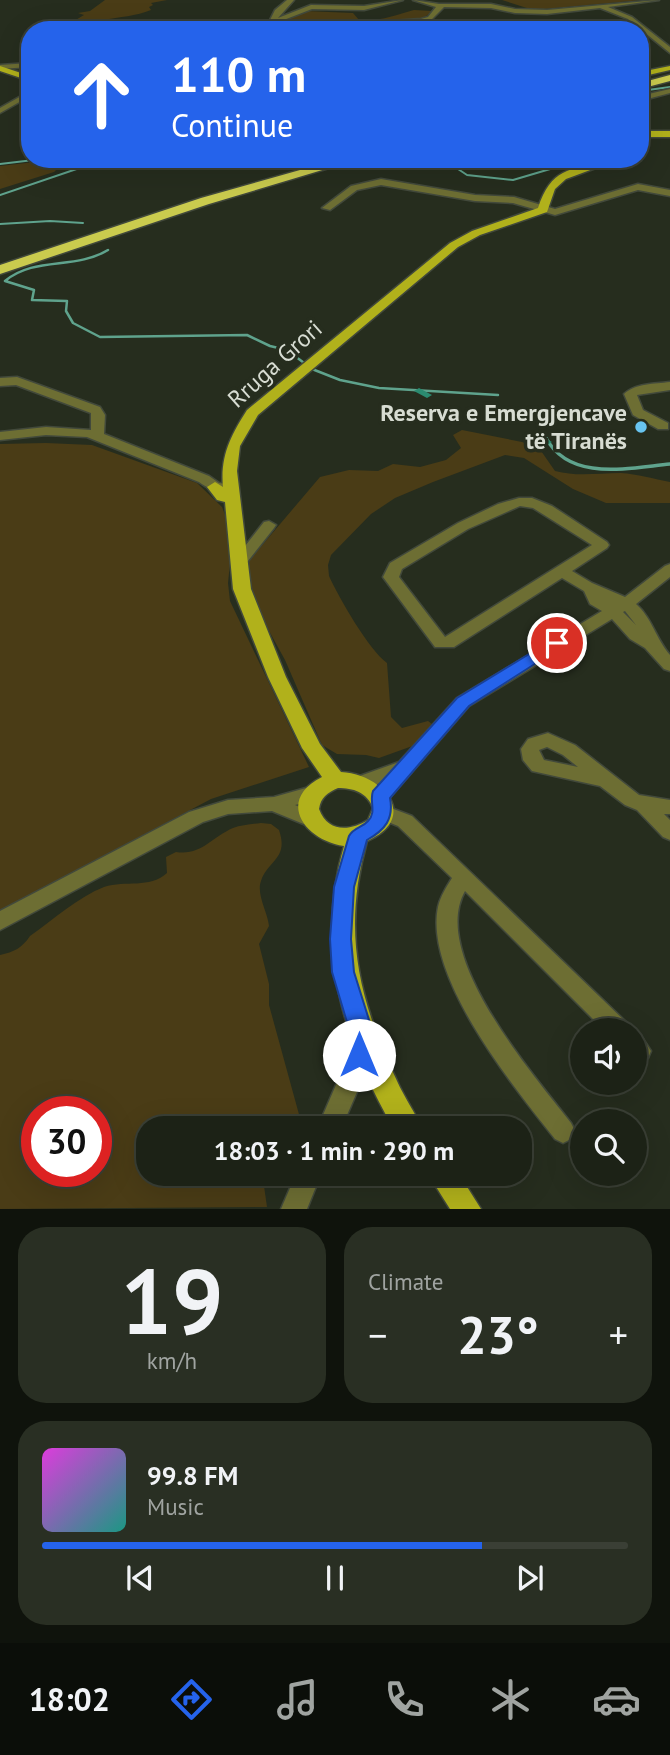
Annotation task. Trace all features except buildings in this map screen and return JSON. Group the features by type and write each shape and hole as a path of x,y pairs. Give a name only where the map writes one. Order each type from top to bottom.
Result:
{"highway":[{"path":"649,80 670,74"},
{"path":"0,263 183,201 300,168"},
{"path":"0,270 205,201 321,168"}],"main road":[{"path":"0,67 21,75"},
{"path":"649,134 670,135"},
{"path":"649,143 670,135"},
{"path":"543,210 550,188 562,177 588,168"},
{"name":"Rruga Grori","path":"322,787 312,748 277,677 247,605 240,577 238,547 223,487 233,446 252,413 459,242 486,229 543,210"},
{"path":"364,782 382,804 375,826 358,836 334,836 324,832 311,820 308,806 322,787 364,782"},
{"path":"334,836 348,865"},
{"path":"358,836 348,865 341,926 343,972 364,1039 399,1116"},
{"path":"451,1186 467,1209"}],"street":[{"path":"274,21 280,8 291,0"},
{"path":"282,21 311,7 370,8 400,0"},
{"path":"416,0 439,6 485,6 547,12 656,0"},
{"path":"424,21 439,6"},
{"path":"601,6 634,21"},
{"path":"649,33 670,51"},
{"path":"0,67 21,66"},
{"path":"649,97 670,91"},
{"path":"0,111 21,98"},
{"path":"327,208 354,188 381,183 475,198 514,200 543,210 566,210 638,187 670,193"},
{"path":"2,379 96,410 99,415 97,437"},
{"path":"663,426 637,412 630,394 640,389 670,386"},
{"path":"0,436 24,434 97,437 223,487"},
{"path":"516,502 532,502 602,545 562,571 448,643 441,643 430,631 391,577 395,566 481,516 516,502"},
{"path":"270,525 238,547 254,535 270,525"},
{"path":"607,1018 405,821 382,804 404,768 463,702 620,607 670,569"},
{"path":"562,571 590,589 596,600 620,607 636,635 651,644 670,665"},
{"path":"364,782 404,768"},
{"path":"605,780 632,800 645,805 670,807"},
{"path":"0,921 196,817 228,807 274,804 322,787"},
{"path":"274,804 311,820"},
{"path":"645,805 670,832"},
{"path":"463,877 447,906 452,956 475,1009 563,1131"},
{"path":"335,1116 354,1072 364,1039"},
{"path":"294,1209 304,1186"}],"shaded area":[{"path":"105,0 167,0 151,3 151,10 140,14 97,21 74,21 84,15 78,13 90,11"},
{"path":"502,0 642,0 533,10"},
{"path":"414,10 432,11 416,21 284,21 305,11 353,13 359,20 387,18"},
{"path":"21,164 21,168 57,169 0,189 0,166"},
{"path":"462,430 527,443 539,448 555,471 563,473 621,473 670,482 670,503 606,503 573,489 524,458 505,455 395,498 371,514 331,555 329,576 363,636 387,663 391,717 402,728 428,721 432,724 418,744 379,758 337,754 322,745 285,660 251,598 247,563 320,477 349,470 378,471 393,464 420,467 446,460 461,448 453,435"},
{"path":"0,444 92,445 197,483 222,507 232,544 228,583 230,601 309,767 211,799 0,911"},
{"path":"271,824 279,830 281,840 280,853 261,881 261,898 269,926 259,944 269,984 269,1005 299,1116 136,1116 136,1186 264,1186 267,1207 0,1209 0,955 17,949 30,936 94,891 112,885 145,883 160,878 167,873 166,857 176,852 199,849 233,828"}],"waterway":[{"path":"649,90 670,87"},
{"path":"0,164 21,162"},
{"path":"0,195 80,168"},
{"path":"456,168 467,175 513,180 554,168"},
{"path":"0,224 50,221 83,223"},
{"path":"108,250 82,260 29,268 5,281 34,290 32,300 67,301 66,311 73,323 100,337 247,335 270,346 287,350 312,369 340,380 379,388 498,395"},
{"path":"419,391 427,395"},
{"path":"546,438 556,452 585,467 619,469 670,464"},
{"path":"542,440 547,442"}],"place":[{"name":"Reserva e Emergjencave të Tiranës","path":"641,427"}],"route":[{"path":"359,1055 364,1039 343,972 341,939 344,887 358,836 375,826 383,812 380,796 463,702 557,643"}]}
